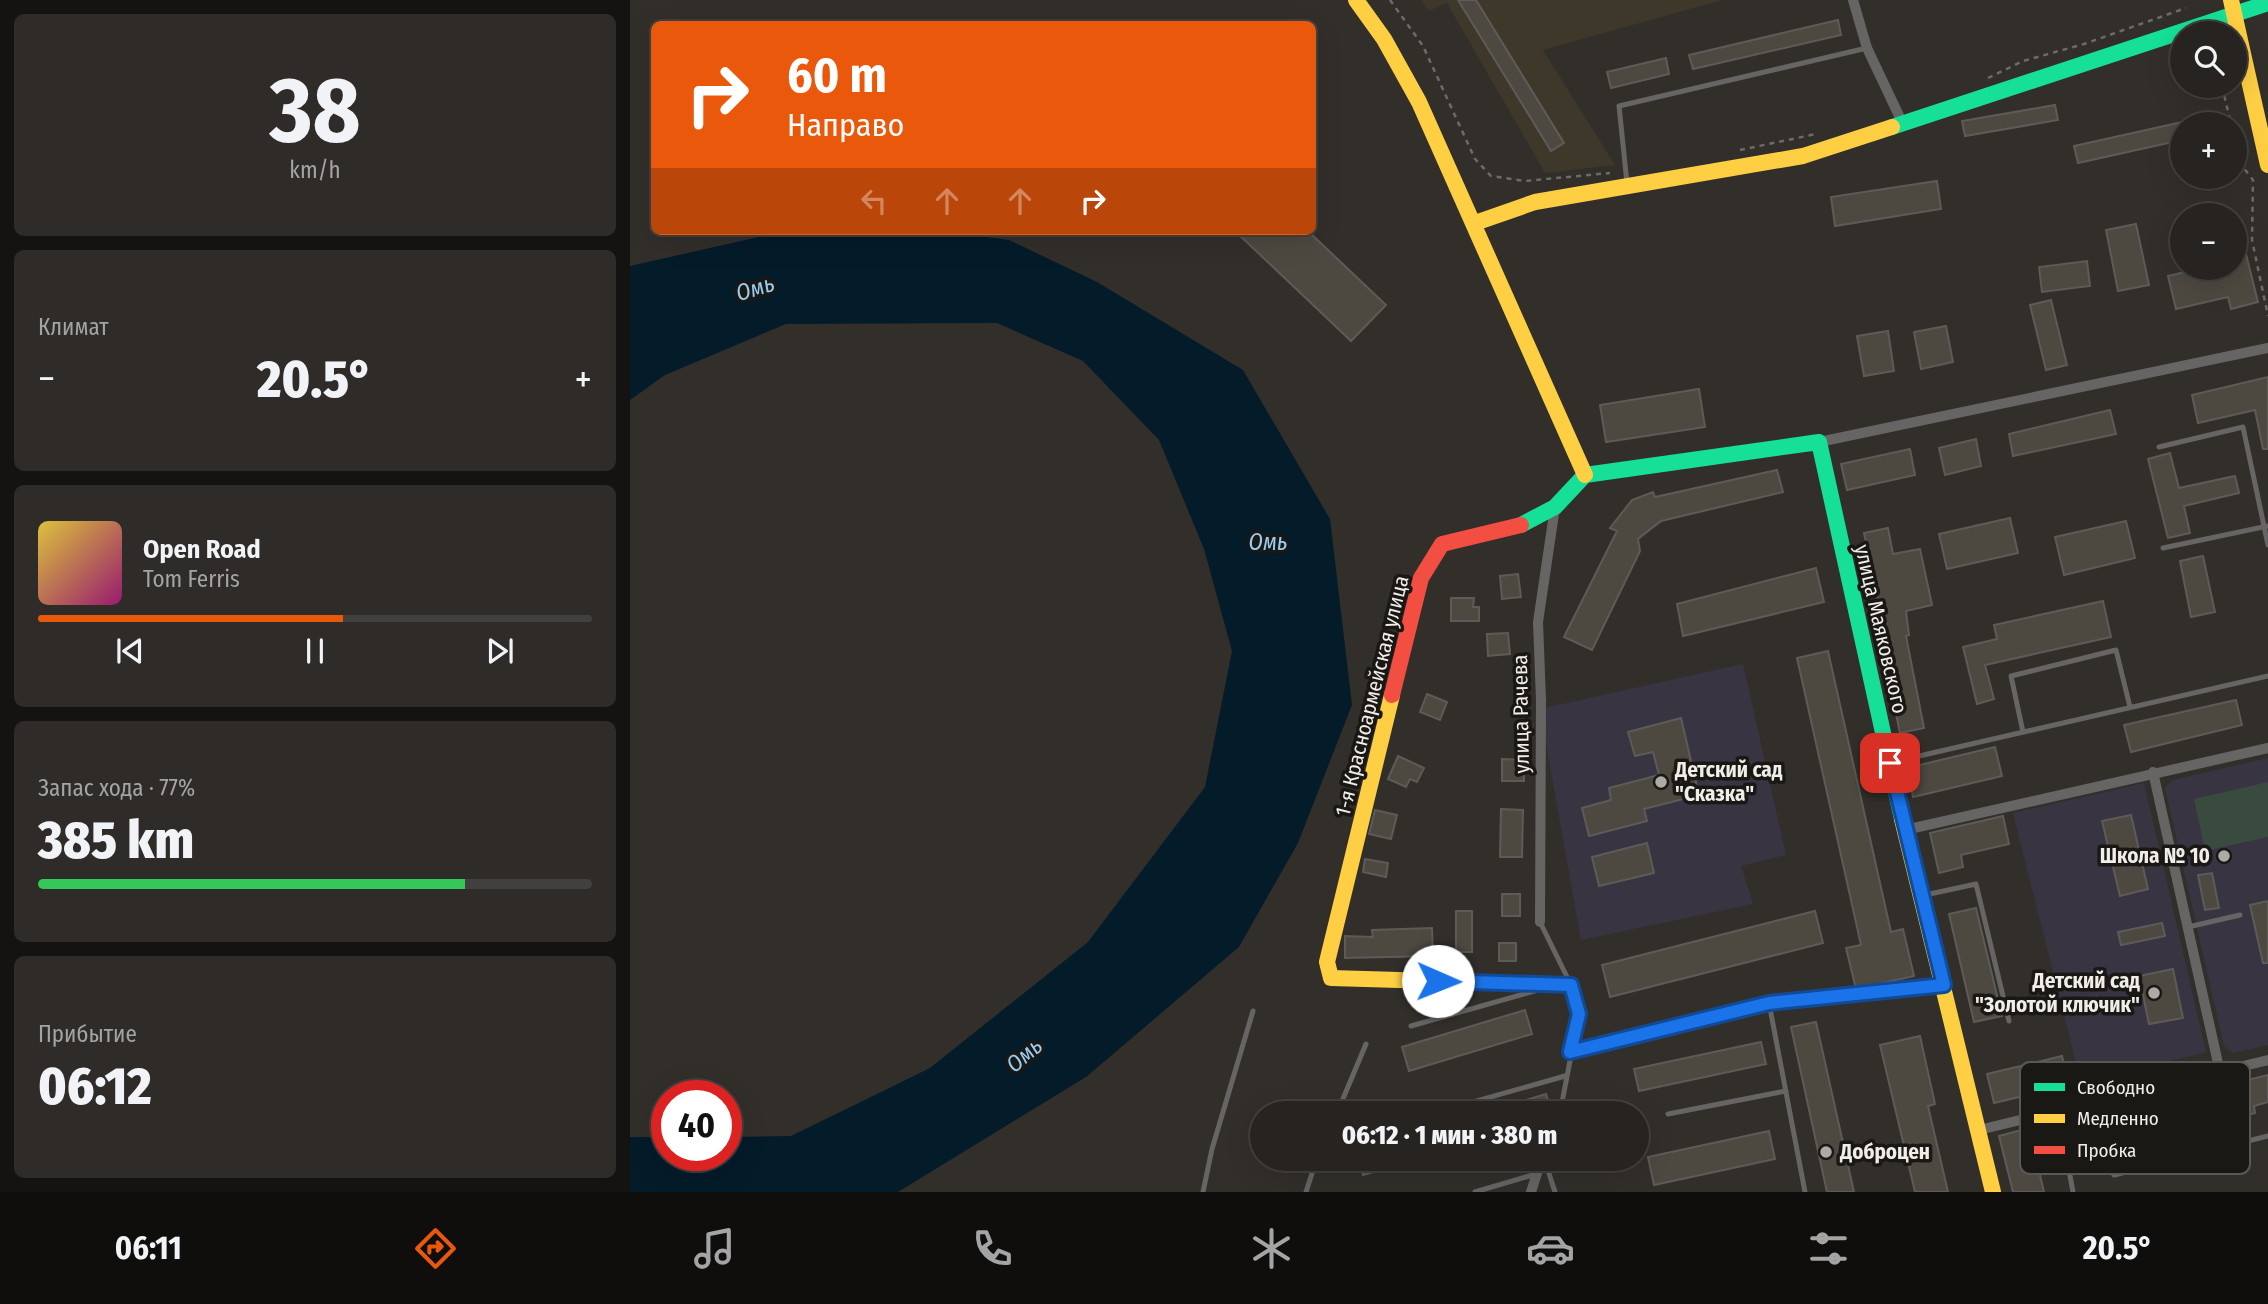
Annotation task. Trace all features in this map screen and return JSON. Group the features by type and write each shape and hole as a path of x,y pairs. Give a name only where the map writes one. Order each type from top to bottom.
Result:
{"street":[{"path":"1356,0 1385,40 1417,98 1585,475 1819,442 2268,348"},
{"path":"1853,0 1867,48 1902,122"},
{"path":"1475,223 1535,202 1627,179 1803,156 2233,6 2268,3"},
{"path":"2233,6 2268,165"},
{"name":"улица Маяковского","path":"1819,442 1905,830 1993,1192"},
{"name":"1-я Красноармейская улица","path":"1565,985 1331,978 1326,962 1421,579 1442,544 1517,527 1555,507 1585,475"},
{"name":"улица Рачева","path":"1540,922 1541,700 1538,622 1555,507"},
{"path":"1905,830 2268,748"},
{"path":"2153,772 2218,1062"},
{"path":"2250,1064 2268,1060"},
{"path":"1979,1130 2020,1120"},
{"path":"1531,1192 1537,1171"}],"lane":[{"path":"1627,179 1619,106 1867,48"},
{"path":"2159,447 2243,427 2268,545"},
{"path":"2162,548 2266,526"},
{"path":"2023,732 2011,676 2116,650 2130,707"},
{"path":"1890,763 2268,676"},
{"path":"1922,896 1976,884 2009,1021"},
{"path":"2188,927 2241,915"},
{"path":"1540,922 1579,1014 1562,1101"},
{"path":"1410,1026 1565,985"},
{"path":"1570,1052 1769,1003 1944,985"},
{"path":"1769,1003 1805,1192"},
{"path":"1203,1192 1212,1149 1253,1011"},
{"path":"1342,1101 1366,1044"},
{"path":"1477,1101 1566,1076"},
{"path":"1668,1114 1786,1091"},
{"path":"2250,1141 2268,1136"},
{"path":"1306,1192 1313,1171"},
{"path":"1548,1171 1555,1192"},
{"path":"1475,1192 1536,1174"},
{"path":"2070,1174 2073,1192"},
{"path":"2114,1175 2118,1174"}],"path":[{"path":"1390,0 1423,46 1475,159 1491,176 1525,181 1627,179"},
{"path":"1984,80 2023,61 2084,44 2186,8"},
{"path":"1740,150 1819,134"},
{"path":"2247,172 2253,180 2252,240 2268,316"}],"shaded area":[{"path":"1421,0 1722,0 1543,50 1615,165 1545,173 1447,3 1429,11"},
{"name":"Детский сад \"Сказка\"","path":"1743,664 1786,855 1741,866 1753,904 1581,940 1540,709"},
{"name":"Школа № 10","path":"2268,758 2268,1045 2233,1053 2224,1046 2165,788 2173,780"},
{"path":"2144,783 2206,1052 2166,1062 2076,1062 2013,813"}],"green space":[{"path":"2268,782 2268,837 2205,851 2194,799"}],"water":[{"name":"Омь","path":"767,235 970,235 1009,240 1097,282 1243,370 1330,519 1352,705 1298,843 1239,947 1086,1077 898,1192 630,1192 630,1137 651,1137 651,1171 742,1171 742,1137 791,1136 930,1068 1088,942 1205,787 1232,651 1204,549 1159,440 1083,361 997,323 786,324 665,375 630,400 630,266"}],"building":[{"path":"1458,0 1476,0 1564,143 1551,151"},
{"path":"1838,20 1841,35 1693,69 1689,55"},
{"path":"1666,58 1669,74 1611,88 1607,72"},
{"path":"2055,105 2058,120 1965,136 1962,121"},
{"path":"2170,125 2170,143 2078,163 2074,146"},
{"path":"1937,181 1941,209 1835,226 1831,197"},
{"path":"2136,224 2149,285 2118,291 2106,230"},
{"path":"1239,235 1312,235 1386,305 1351,341"},
{"path":"2247,258 2258,302 2231,309 2228,297 2176,309 2168,276 2170,280 2247,280"},
{"path":"2087,261 2090,286 2042,292 2039,267"},
{"path":"2051,300 2067,365 2046,370 2030,305"},
{"path":"1946,326 1953,362 1921,369 1914,332"},
{"path":"1888,331 1894,371 1864,376 1857,336"},
{"path":"2268,377 2268,449 2263,449 2255,410 2198,423 2192,395"},
{"path":"1699,389 1705,427 1606,442 1600,405"},
{"path":"2110,410 2116,434 2013,456 2009,434"},
{"path":"1976,439 1981,466 1945,475 1939,448"},
{"path":"1910,449 1915,475 1847,490 1841,464"},
{"path":"2170,453 2179,488 2235,476 2239,493 2184,506 2190,533 2168,538 2148,459"},
{"path":"1777,470 1783,492 1661,521 1638,539 1640,551 1592,650 1564,637 1617,531 1610,528 1632,500 1653,492 1655,497"},
{"path":"2010,518 2018,553 1947,569 1939,534"},
{"path":"2126,521 2135,558 2064,575 2055,537"},
{"path":"1888,528 1893,554 1920,549 1932,605 1906,611 1909,635 1906,636 1924,728 1900,733 1878,625 1883,624 1864,533"},
{"path":"2203,556 2215,612 2191,617 2180,561"},
{"path":"1816,568 1824,602 1683,636 1677,604"},
{"path":"1518,574 1521,597 1502,599 1500,576"},
{"path":"1451,598 1474,598 1473,607 1479,607 1479,621 1451,621"},
{"path":"2103,601 2111,637 1985,665 1994,699 1977,704 1963,647 1997,639 1994,625"},
{"path":"1508,633 1510,654 1488,656 1487,634"},
{"path":"1828,651 1891,932 1903,929 1914,976 1856,989 1846,948 1861,945 1797,658"},
{"path":"1427,694 1447,702 1440,720 1420,712"},
{"path":"2236,700 2242,725 2131,752 2124,725"},
{"path":"1681,718 1699,795 1644,809 1647,821 1589,836 1582,808 1611,800 1609,788 1659,775 1653,752 1635,756 1628,732"},
{"path":"1995,747 2002,776 1913,797 1907,768"},
{"path":"1398,756 1424,768 1417,782 1410,779 1406,787 1388,779"},
{"path":"1502,759 1524,760 1524,781 1502,781"},
{"path":"1501,809 1523,810 1522,857 1500,857"},
{"path":"1375,810 1397,815 1391,839 1369,834"},
{"path":"2131,815 2148,889 2120,896 2102,821"},
{"path":"2003,816 2009,844 1961,855 1963,867 1939,873 1930,833"},
{"path":"1647,843 1654,873 1599,886 1592,857"},
{"path":"1365,859 1388,863 1386,877 1363,872"},
{"path":"2212,873 2219,908 2205,910 2198,875"},
{"path":"1502,894 1520,894 1520,916 1502,916"},
{"path":"2268,901 2268,963 2263,963 2250,905"},
{"path":"1976,908 2002,1016 1974,1022 1949,914"},
{"path":"1456,911 1472,911 1472,952 1456,952"},
{"path":"1815,911 1823,943 1610,997 1602,965"},
{"path":"2162,923 2165,936 2121,945 2118,932"},
{"path":"1432,928 1433,956 1345,958 1345,936 1373,937 1372,930"},
{"path":"1499,943 1516,943 1516,961 1499,961"},
{"name":"Детский сад \"Золотой ключик\"","path":"2173,969 2183,1018 2149,1024 2139,976"},
{"path":"1525,1010 1532,1034 1409,1071 1402,1047"},
{"path":"1816,1022 1854,1192 1827,1192 1791,1027"},
{"path":"1920,1036 1935,1104 1928,1106 1948,1192 1915,1192 1880,1045"},
{"path":"1761,1042 1766,1064 1639,1091 1634,1069"},
{"path":"2062,1056 2063,1062 2037,1062"},
{"path":"2020,1066 2020,1097 1994,1103 1987,1074"},
{"path":"2268,1075 2268,1102 2254,1106 2255,1113 2250,1114 2250,1079"},
{"path":"1546,1094 1548,1101 1523,1101"},
{"path":"2020,1130 2020,1174 2040,1174 2044,1192 2013,1192 1999,1136"},
{"path":"1769,1131 1775,1159 1654,1185 1649,1157"}],"traffic: fast":[{"path":"1892,127 2268,3"},
{"path":"1521,525 1555,507 1585,475 1819,442 1902,819"}],"traffic: slow":[{"path":"1356,0 1384,39 1419,102 1585,475"},
{"path":"2231,0 2268,165"},
{"path":"1475,223 1535,202 1803,156 1892,127"},
{"path":"1392,695 1327,962 1331,978 1571,985"},
{"path":"1902,819 1993,1192"}],"traffic: jam":[{"path":"1392,695 1421,578 1442,544 1521,525"}],"place":[{"name":"Детский сад \"Сказка\"","path":"1661,782"},
{"name":"Школа № 10","path":"2224,856"},
{"name":"Детский сад \"Золотой ключик\"","path":"2154,993"},
{"name":"Доброцен","path":"1826,1152"}],"route":[{"path":"1438,981 1571,985 1579,1014 1570,1052 1769,1003 1944,985 1890,763"}]}
